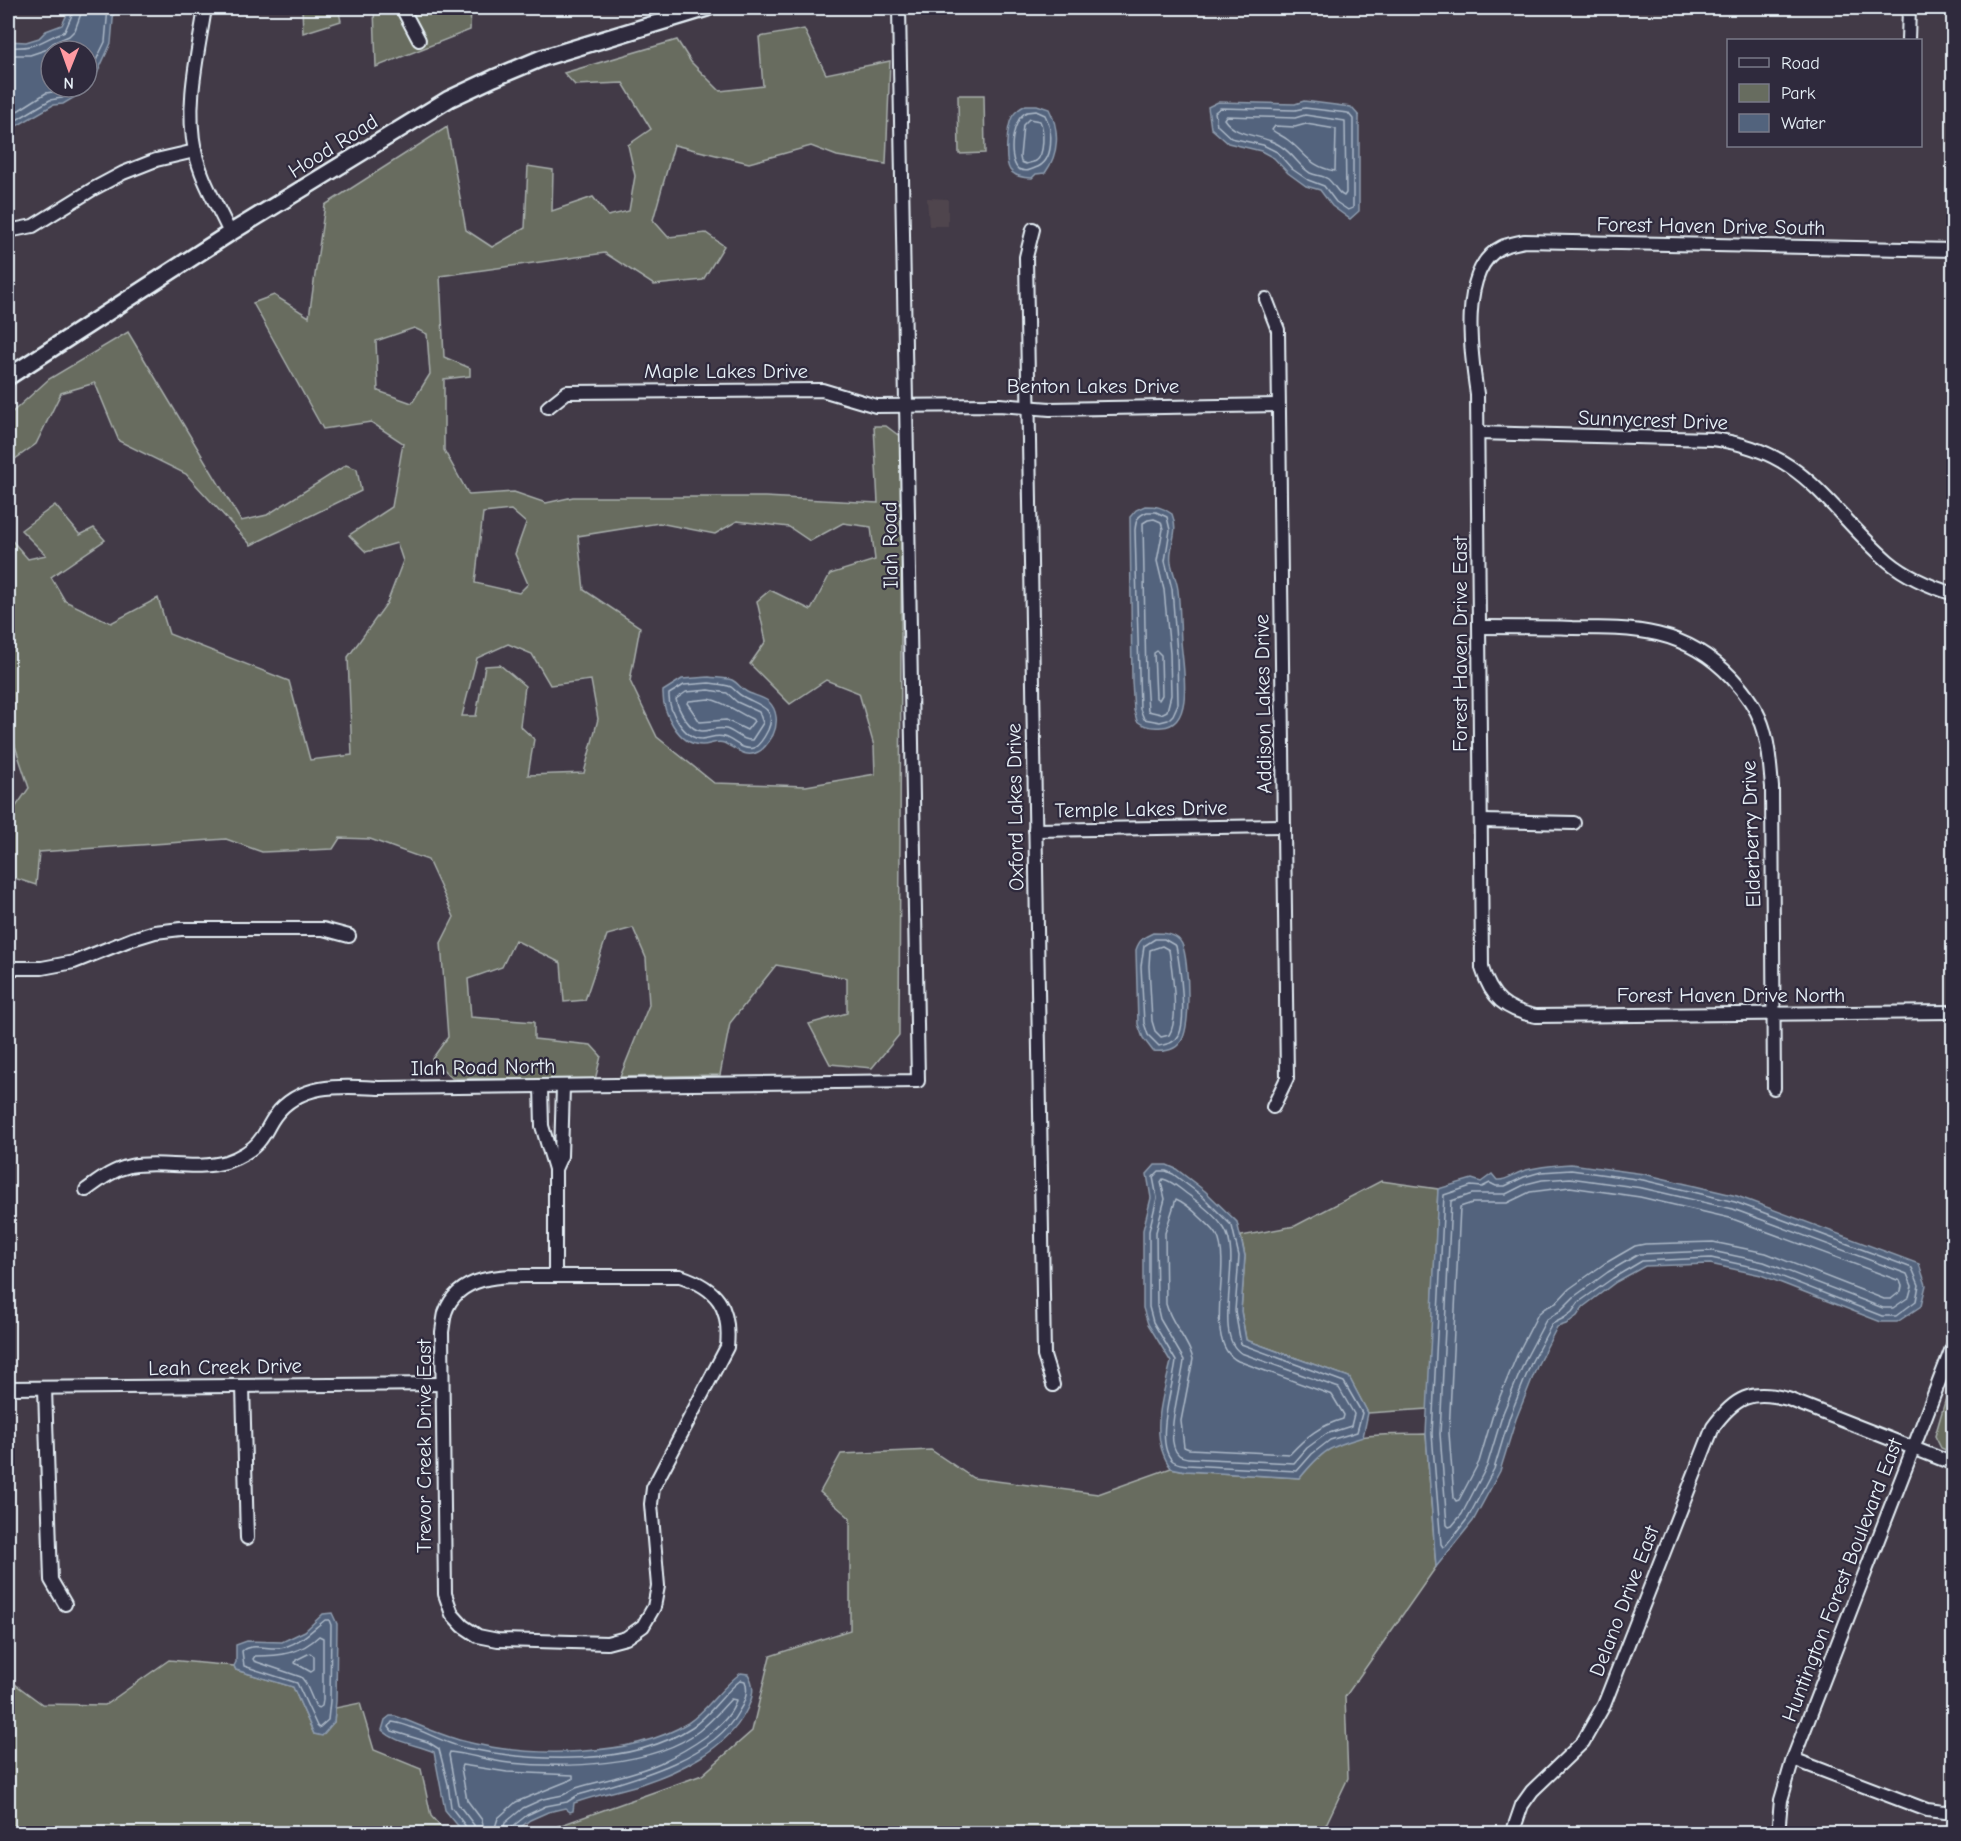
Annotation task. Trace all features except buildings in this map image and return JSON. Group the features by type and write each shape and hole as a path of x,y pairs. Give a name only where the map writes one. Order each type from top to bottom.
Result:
{"street":[{"path":"205,8 192,91 191,116 195,151 202,174 230,233"},
{"path":"402,8 419,40"},
{"name":"Hood Road","path":"8,376 230,233 449,99 542,58 707,8"},
{"name":"Ilah Road","path":"899,8 918,1081"},
{"path":"1908,39 1910,8"},
{"path":"8,231 33,226 123,173 156,160 195,151"},
{"name":"Oxford Lakes Drive","path":"1034,229 1026,257 1035,830 1044,1356 1053,1385"},
{"name":"Forest Haven Drive South","path":"1479,271 1488,258 1502,247 1524,242 1953,250"},
{"name":"Forest Haven Drive East","path":"1479,271 1472,292 1472,359 1477,394 1478,433 1482,968 1492,992 1510,1008"},
{"name":"Addison Lakes Drive","path":"1266,299 1278,330 1287,1078 1273,1107"},
{"name":"Maple Lakes Drive","path":"548,407 567,392 822,390 876,406 907,406"},
{"name":"Benton Lakes Drive","path":"907,406 999,405 1050,409 1278,405"},
{"name":"Sunnycrest Drive","path":"1478,433 1712,439 1759,449 1784,462 1809,480 1889,562 1931,587 1953,594"},
{"name":"Elderberry Drive","path":"1480,627 1646,630 1673,638 1700,652 1724,670 1745,693 1761,722 1772,787 1774,1088"},
{"path":"1481,821 1574,823"},
{"name":"Temple Lakes Drive","path":"1035,830 1284,826"},
{"path":"8,968 42,968 74,962 132,939 155,932 181,929 323,929 349,936"},
{"name":"Forest Haven Drive North","path":"1510,1008 1536,1016 1953,1012"},
{"name":"Ilah Road North","path":"86,1190 110,1173 130,1166 208,1165 227,1162 245,1154 260,1141 275,1116 289,1102 309,1091 339,1086 380,1088 918,1081"},
{"path":"541,1086 542,1126 555,1168 555,1276"},
{"path":"555,1168 561,1156 563,1086"},
{"name":"Trevor Creek Drive East","path":"680,1276 699,1282 716,1296 729,1330 727,1347 653,1488 651,1504 658,1586 654,1607 643,1626 626,1638 607,1643 498,1640 478,1636 463,1626 452,1614 445,1594 442,1384 442,1332 445,1313 452,1298 464,1287 479,1280 495,1277 680,1276"},
{"name":"Huntington Forest Boulevard East","path":"1778,1833 1781,1800 1793,1759 1953,1343"},
{"name":"Leah Creek Drive","path":"8,1388 442,1384"},
{"path":"243,1386 247,1538"},
{"path":"45,1388 51,1580 65,1604"},
{"name":"Delano Drive East","path":"1512,1833 1522,1805 1532,1791 1583,1742 1604,1705 1713,1427 1727,1408 1752,1395 1770,1394 1914,1449"},
{"path":"1914,1449 1953,1464"},
{"path":"1793,1759 1926,1810 1944,1812 1953,1810"}],"shaded area":[{"path":"927,198 948,199 948,226 929,226"}],"green space":[{"path":"302,8 338,8 341,21 303,33"},
{"path":"471,8 470,30 376,67 374,9"},
{"path":"804,29 826,74 890,61 886,164 837,156 811,146 749,163 674,145 653,220 668,237 706,233 724,246 703,280 654,285 605,253 440,276 444,357 470,368 470,376 444,379 444,450 469,495 514,492 546,503 573,497 765,497 878,503 874,426 886,426 902,438 899,1035 872,1068 830,1064 809,1024 847,1013 847,978 776,965 730,1023 720,1075 620,1077 649,1005 646,958 633,928 607,935 585,1000 564,1002 561,963 515,940 502,967 468,979 471,1017 534,1022 534,1039 591,1045 601,1056 595,1080 452,1078 432,1059 448,1037 441,943 454,917 428,860 370,839 340,838 333,849 262,852 226,839 39,852 36,885 11,877 8,864 8,808 15,808 29,788 12,737 8,737 8,536 28,559 46,555 21,530 55,505 80,535 94,528 105,540 51,577 65,601 111,623 158,598 169,634 289,681 310,760 352,755 348,657 387,603 403,561 397,543 366,552 349,535 392,507 403,443 371,422 323,429 253,303 274,295 309,317 325,205 447,127 466,230 492,247 525,228 528,166 553,170 552,211 593,197 608,216 629,211 635,176 628,145 651,129 623,83 575,85 564,73 677,40 691,62 720,91 763,86 759,37","holes":["414,328 427,334 430,374 412,403 378,391 376,341","511,510 526,523 515,554 528,584 519,593 475,583 483,513","737,521 789,527 810,541 843,523 871,527 875,560 830,574 811,610 770,590 757,601 766,641 750,664 790,704 826,680 859,693 874,746 875,774 806,786 714,783 657,737 630,681 640,627 584,590 578,536 659,523 715,534","508,644 532,654 550,685 591,680 598,719 584,773 528,775 534,739 520,726 525,686 500,665 485,666 476,716 462,716 477,658"]},
{"path":"958,95 984,95 985,153 959,154"},
{"path":"128,332 241,521 267,515 346,465 357,469 361,491 251,545 186,474 119,441 95,383 61,393 36,444 8,464 8,416 49,379"},
{"path":"1381,1181 1438,1189 1428,1409 1368,1413 1349,1377 1246,1340 1241,1311 1245,1256 1241,1236 1295,1226"},
{"path":"1953,1374 1953,1453 1941,1448 1935,1436"},
{"path":"1426,1434 1436,1567 1345,1697 1348,1778 1322,1833 536,1834 702,1775 752,1731 770,1656 850,1630 850,1518 820,1492 841,1454 931,1450 973,1478 1098,1494 1171,1468 1186,1471 1300,1478 1323,1451 1344,1441 1379,1435"},
{"path":"169,1660 234,1666 236,1670 293,1687 314,1734 334,1722 335,1708 360,1703 374,1750 421,1769 431,1816 446,1833 8,1833 8,1679 42,1704 105,1705"}],"water":[{"path":"70,8 114,8 111,43 99,69 99,39 39,39 39,99 72,99 63,104 53,105 8,131 8,41 26,42 39,38 46,31 62,25"},
{"path":"1304,101 1351,107 1359,116 1359,211 1350,219 1332,206 1320,190 1306,186 1288,173 1274,158 1261,151 1228,143 1211,128 1208,107 1218,102 1295,104"},
{"path":"1026,105 1037,105 1049,109 1056,133 1055,150 1050,166 1045,173 1036,174 1032,178 1014,174 1008,166 1007,159 1010,122 1016,111"},
{"path":"1145,506 1156,507 1172,514 1175,527 1171,563 1178,590 1185,691 1179,716 1173,724 1162,727 1146,726 1137,721 1134,710 1130,517 1136,510"},
{"path":"709,677 732,680 745,691 768,701 771,705 776,717 776,726 773,735 760,751 749,754 721,742 693,744 673,726 665,708 663,691 682,679"},
{"path":"1153,933 1169,934 1180,940 1186,965 1188,1011 1186,1026 1179,1044 1170,1050 1163,1051 1153,1051 1143,1038 1138,1024 1136,950 1142,939"},
{"path":"1571,1164 1644,1174 1737,1196 1919,1264 1926,1285 1921,1306 1897,1322 1881,1322 1761,1275 1710,1264 1645,1266 1616,1282 1583,1307 1577,1316 1557,1327 1538,1364 1516,1419 1500,1471 1473,1521 1436,1567 1426,1434 1438,1189 1472,1179 1481,1182 1492,1174 1497,1180 1501,1180 1535,1168"},
{"path":"1155,1165 1167,1165 1176,1169 1205,1191 1237,1222 1245,1256 1241,1311 1246,1340 1349,1377 1368,1413 1363,1437 1327,1451 1300,1478 1186,1471 1171,1468 1164,1456 1160,1443 1159,1416 1171,1362 1148,1324 1143,1308 1143,1230 1151,1198 1147,1174"},
{"path":"332,1613 337,1624 336,1701 334,1722 322,1736 314,1734 293,1687 236,1670 234,1666 236,1645 247,1641 282,1642 305,1631 323,1614"},
{"path":"741,1673 748,1674 752,1684 750,1703 737,1726 726,1738 700,1758 641,1784 574,1803 573,1811 570,1812 565,1808 548,1812 530,1820 513,1833 464,1833 445,1810 434,1752 400,1741 382,1730 385,1720 390,1716 395,1716 454,1739 489,1747 547,1752 608,1749 664,1735 688,1723"}]}
